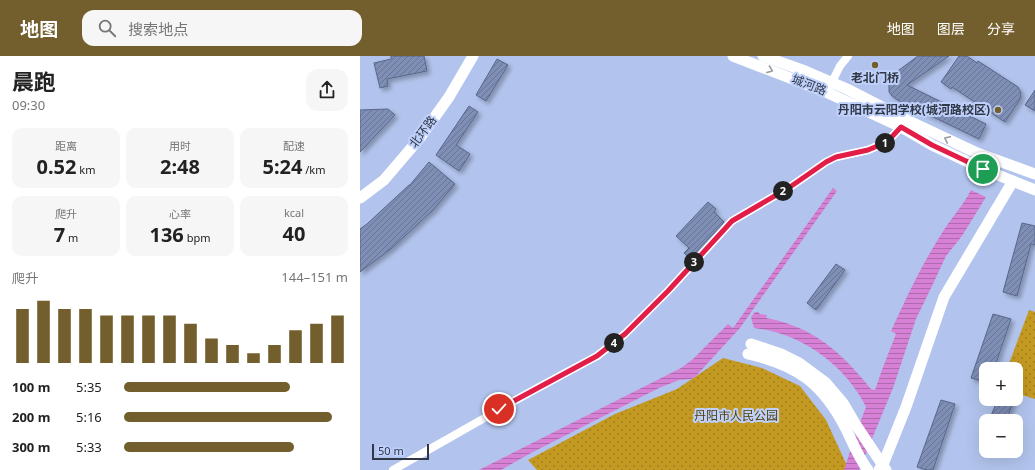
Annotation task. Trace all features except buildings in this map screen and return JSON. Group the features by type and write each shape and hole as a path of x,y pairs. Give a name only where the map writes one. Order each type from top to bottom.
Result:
{"main road":[{"name":"北环路","path":"360,198 384,180 419,138 449,97 474,56"},
{"name":"城河路","path":"733,56 829,87 932,145 983,169 1035,190"},
{"name":"城河路","path":"763,56 978,153 1035,174"},
{"path":"883,468 944,297 1013,181"},
{"path":"865,467 831,403 820,389 792,368 750,349 782,354 811,371 826,383 839,398 883,468"}],"street":[{"path":"829,87 840,66 848,56"},
{"path":"393,470 539,387 597,356 630,328 668,291 732,221 790,187 826,162 836,157 868,150 887,142 901,127"}],"green space":[{"path":"1029,310 1035,312 1035,399 1023,395 1023,362 1010,362"},
{"name":"丹阳市人民公园","path":"723,358 762,368 800,386 826,420 849,470 537,470 528,460 615,414 677,389"}],"shaded area":[{"path":"833,188 837,191 740,328 695,377 691,379 679,380 659,388 531,453 501,470 479,470 681,368 693,359 728,324 733,328"},
{"path":"971,190 986,197 962,236 946,256 916,319 893,388 859,470 844,470 866,407 857,392 834,365 820,354 805,344 788,337 771,331 754,328 751,317 755,312 758,312 760,314 767,315 766,318 783,322 812,335 837,353 871,389 875,390 896,334 891,331 908,294 935,245"}],"place":[{"name":"老北门桥","path":"875,65"},
{"name":"丹阳市云阳学校(城河路校区)","path":"998,110"}],"route":[{"path":"499,409 597,356 625,334 668,291 732,221 790,187 826,162 836,157 868,150 887,142 901,127 932,145 983,169"}]}
